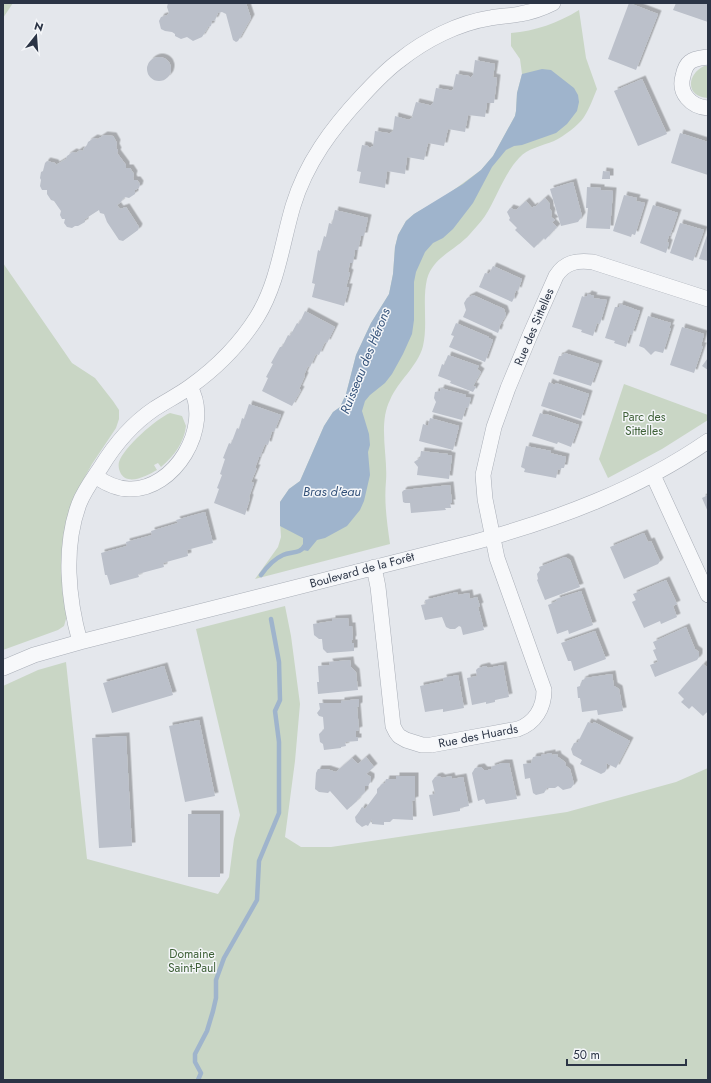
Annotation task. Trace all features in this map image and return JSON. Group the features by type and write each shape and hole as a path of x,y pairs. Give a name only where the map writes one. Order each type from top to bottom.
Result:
{"street":[{"path":"80,642 70,592 71,546 78,507 87,488 118,443 140,420 167,400 190,387 225,356 238,342 258,315 277,271 294,204 305,175 328,135 366,92 400,60 421,45 448,31 489,18 530,12 553,3"},
{"path":"708,57 699,58 690,62 684,71 681,87 684,94 696,105 708,108"},
{"name":"Rue des Sittelles","path":"492,537 485,499 484,475 494,427 530,334 560,270 572,262 593,262 708,299"},
{"path":"95,476 114,486 130,489 149,485 161,479 171,471 187,451 196,430 198,418 197,404 195,395 190,387"},
{"name":"Boulevard de la Forêt","path":"3,668 34,655 80,642 492,537 534,524 612,495 653,475 708,441"},
{"path":"653,475 708,595"},
{"name":"Rue des Huards","path":"374,567 378,587 393,726 399,736 414,743 431,745 518,729 524,727 537,715 542,707 544,690 498,563 492,537"}],"green space":[{"path":"3,3 13,3 3,18"},
{"path":"579,10 586,58 597,89 590,107 578,124 562,136 554,141 531,150 519,158 509,171 483,218 464,240 434,265 427,279 423,346 417,360 398,386 386,409 384,430 386,471 385,489 390,544 255,579 278,547 281,537 280,502 289,489 300,481 324,426 333,412 340,407 346,394 356,355 371,323 389,294 398,235 406,221 414,214 444,197 481,170 493,156 515,116 517,93 522,74 520,59 511,46 511,33 546,26"},
{"path":"704,66 708,66 708,98 701,97 696,94 692,90 691,85 694,75"},
{"path":"3,263 72,363 95,378 113,401 119,410 119,419 116,428 92,464 81,484 69,618 66,619 64,626 58,630 3,650"},
{"name":"Parc des Sittelles","path":"624,384 708,415 708,420 662,449 608,478 599,459"},
{"path":"170,413 182,416 186,426 178,449 161,467 158,463 154,465 157,470 144,477 129,479 124,477 119,470 119,462 127,449 141,434"},
{"name":"Domaine Saint-Paul","path":"285,606 291,636 300,704 295,761 285,837 301,847 331,847 567,812 676,782 708,768 708,1080 3,1080 3,686 38,670 66,662 87,859 218,894 229,877 234,839 240,815 196,629"}],"water":[{"name":"Bras d'eau","path":"542,69 551,70 574,88 578,95 579,102 577,111 567,124 556,133 522,145 514,146 506,150 492,167 473,203 453,229 443,238 433,243 425,252 416,272 414,282 414,320 412,334 392,374 385,383 365,401 362,411 369,434 370,445 368,452 370,475 364,501 360,510 347,526 325,538 317,540 308,551 303,550 303,538 280,526 280,502 289,489 300,481 324,426 333,412 340,407 346,394 356,355 371,323 389,294 398,235 406,221 414,214 463,184 481,170 493,156 515,116 517,93 522,74"}],"building":[{"path":"168,3 246,3 251,18 236,42 233,40 226,14 222,12 218,13 215,20 212,21 211,26 208,27 202,37 193,41 187,37 181,39 175,36 172,32 161,29 159,21 161,17 169,13 167,7"},
{"path":"629,3 658,14 636,70 608,59"},
{"path":"676,3 708,3 708,22 673,10"},
{"path":"159,57 164,58 170,64 170,74 164,80 159,81 154,80 148,74 147,69 148,64 154,58"},
{"path":"475,60 495,64 493,77 497,78 494,103 487,103 485,117 468,115 465,132 448,129 444,146 428,143 424,160 407,157 405,174 387,171 385,188 359,183 361,172 357,171 362,145 368,146 369,148 373,146 375,131 389,134 393,131 395,116 409,120 413,117 416,102 430,106 433,103 436,88 450,91 454,89 456,74 469,76 470,78 473,75"},
{"path":"642,79 667,134 638,146 614,91"},
{"path":"680,133 708,142 708,175 671,163"},
{"path":"104,135 113,136 117,143 117,153 126,165 126,168 130,168 134,174 134,180 137,180 140,184 139,188 135,190 135,194 129,198 125,197 117,205 120,209 126,207 139,227 138,230 123,241 119,240 107,222 104,214 100,213 99,210 85,219 85,222 78,226 72,228 67,227 64,223 65,219 62,219 60,215 61,211 47,194 47,190 42,190 40,186 41,172 43,171 47,161 55,163 56,165 66,159 67,156 73,152 76,153 80,150 83,151 88,142 94,138 98,139"},
{"path":"603,171 610,172 610,179 602,179"},
{"path":"573,182 582,216 578,222 561,226 550,189"},
{"path":"587,187 613,191 610,229 586,228 588,208 586,208"},
{"path":"624,195 637,198 636,201 645,203 635,235 632,234 631,237 613,231"},
{"path":"545,198 550,204 550,209 552,212 551,217 555,220 552,222 557,227 545,240 544,238 534,248 515,230 517,228 509,220 510,218 507,212 510,208 516,210 526,201 532,208 534,206 535,207"},
{"path":"653,205 678,213 667,242 669,243 666,253 640,243"},
{"path":"335,210 368,218 364,236 361,236 358,250 355,250 353,263 350,263 348,272 350,273 346,287 349,287 344,306 312,297 315,284 312,283 318,250 320,251 324,236 326,237 329,223 332,224"},
{"path":"680,223 704,230 693,261 670,253"},
{"path":"708,232 708,261 699,259"},
{"path":"493,266 522,279 512,302 479,287 485,273 489,274"},
{"path":"588,294 594,296 593,298 607,300 600,324 597,323 593,336 572,327 582,296 587,296"},
{"path":"473,295 504,309 506,315 499,327 498,333 463,317 466,310 464,303 467,298"},
{"path":"620,304 640,311 632,335 630,334 626,347 605,338 615,307 619,307"},
{"path":"305,311 335,327 327,343 325,342 319,355 316,354 310,367 308,366 299,389 301,390 292,406 262,391 268,378 266,377 273,364 271,363 288,335 290,336 297,323 299,324"},
{"path":"648,316 671,323 669,328 671,328 663,353 655,351 651,355 644,348 639,346"},
{"path":"456,323 493,340 485,362 449,347 454,336 451,335"},
{"path":"682,327 704,334 701,346 703,346 694,373 670,365"},
{"path":"565,353 599,364 591,386 553,374 559,356"},
{"path":"448,355 479,366 477,369 481,372 473,386 476,387 473,392 450,383 451,381 438,376 442,364 444,365"},
{"path":"708,358 708,370 702,366"},
{"path":"549,382 589,394 581,419 541,406"},
{"path":"441,388 466,395 465,397 471,398 468,408 466,407 462,420 432,412 436,402 434,398 435,392 440,391"},
{"path":"249,404 281,415 274,432 272,431 268,445 265,444 255,468 257,468 251,482 254,483 245,515 214,503 219,489 217,488 222,475 220,474 225,459 223,458 229,443 231,444 237,428 239,429 242,418 244,419"},
{"path":"540,413 579,425 571,447 558,442 557,444 532,436"},
{"path":"430,418 459,426 453,450 419,441 423,424 428,426"},
{"path":"526,446 551,451 550,453 566,457 564,468 561,468 561,470 558,469 556,478 524,472 525,469 521,467"},
{"path":"421,451 448,454 452,456 449,479 417,475 418,467 414,462 420,458"},
{"path":"450,485 452,503 450,503 451,508 445,508 446,510 411,513 410,503 403,502 402,492 404,490"},
{"path":"708,495 708,512 702,498"},
{"path":"205,512 213,543 187,550 188,556 163,563 164,567 138,574 139,577 110,585 107,575 105,575 101,553 127,546 126,542 152,535 151,531 178,523 176,520"},
{"path":"644,533 648,542 651,541 660,561 658,564 624,579 610,547"},
{"path":"565,557 570,560 580,587 545,600 537,580 537,574 540,570 539,567"},
{"path":"666,580 677,604 673,606 677,617 661,624 660,621 644,628 632,602 636,600 633,594"},
{"path":"581,591 593,625 569,634 568,630 557,634 548,605 557,601 556,599"},
{"path":"457,592 458,595 469,593 470,599 477,597 484,630 463,635 461,627 459,626 455,629 446,627 442,617 425,620 421,605 426,604 425,600"},
{"path":"348,618 349,626 352,626 352,643 354,643 354,651 327,653 323,649 322,639 319,639 314,635 313,624 332,621 332,619"},
{"path":"686,627 695,649 699,652 699,657 697,660 655,677 650,665 658,662 653,650 656,649 653,642"},
{"path":"595,631 606,659 574,671 571,661 568,661 561,643"},
{"path":"350,660 351,667 356,672 358,690 318,694 318,666 330,665 329,662"},
{"path":"703,664 708,668 708,711 703,716 692,706 689,709 681,702 684,699 678,693"},
{"path":"503,665 509,697 495,700 495,702 486,704 486,702 472,705 467,678 477,676 476,670 478,668"},
{"path":"164,666 173,695 112,713 103,683"},
{"path":"612,674 614,686 619,689 623,711 598,715 597,710 582,712 577,687 580,686 582,680 585,678"},
{"path":"458,675 464,708 443,712 443,709 425,712 420,686 444,681 443,678"},
{"path":"359,699 359,706 357,707 359,730 356,731 358,741 345,742 346,746 341,748 324,750 323,744 320,742 319,734 324,729 323,717 319,716 317,713 320,709 319,703 341,703 341,701"},
{"path":"199,720 215,796 185,802 169,726"},
{"path":"588,722 593,724 594,722 630,741 616,768 606,763 607,768 605,772 601,774 580,764 582,760 573,755 571,749 574,743 578,742"},
{"path":"126,736 132,846 99,848 92,738"},
{"path":"552,753 552,755 557,754 558,757 565,762 566,766 570,769 574,784 571,788 563,790 558,786 555,788 547,788 544,793 536,795 533,793 530,778 525,779 523,764 531,763 533,757 541,757 541,755"},
{"path":"366,757 374,767 366,774 371,777 371,781 368,786 365,786 365,792 347,810 330,791 328,793 319,792 315,789 316,773 318,769 327,769 336,772 352,758 358,764"},
{"path":"502,763 509,763 517,799 486,804 484,799 478,801 472,773 475,768 481,767 484,770 488,770 492,769 491,767"},
{"path":"396,776 415,776 415,800 412,801 413,820 393,819 390,822 384,822 384,825 372,824 372,819 368,826 366,825 362,827 356,822 355,817 362,807 365,809 377,793 377,789 385,783 386,779 396,779"},
{"path":"439,776 442,778 451,776 452,779 463,777 469,806 460,808 460,811 433,816 429,795 435,794 432,781 435,777"},
{"path":"188,814 220,814 220,877 188,877"}],"waterway":[{"name":"Ruisseau des Hérons","path":"261,575 276,559 286,554 298,552 305,545"},
{"name":"Ruisseau des Hérons","path":"198,1080 201,1073 195,1062 195,1054 207,1031 213,1011 216,998 216,980 224,958 257,900 259,861 279,813 279,742 275,711 280,700 279,662 271,619"}]}
